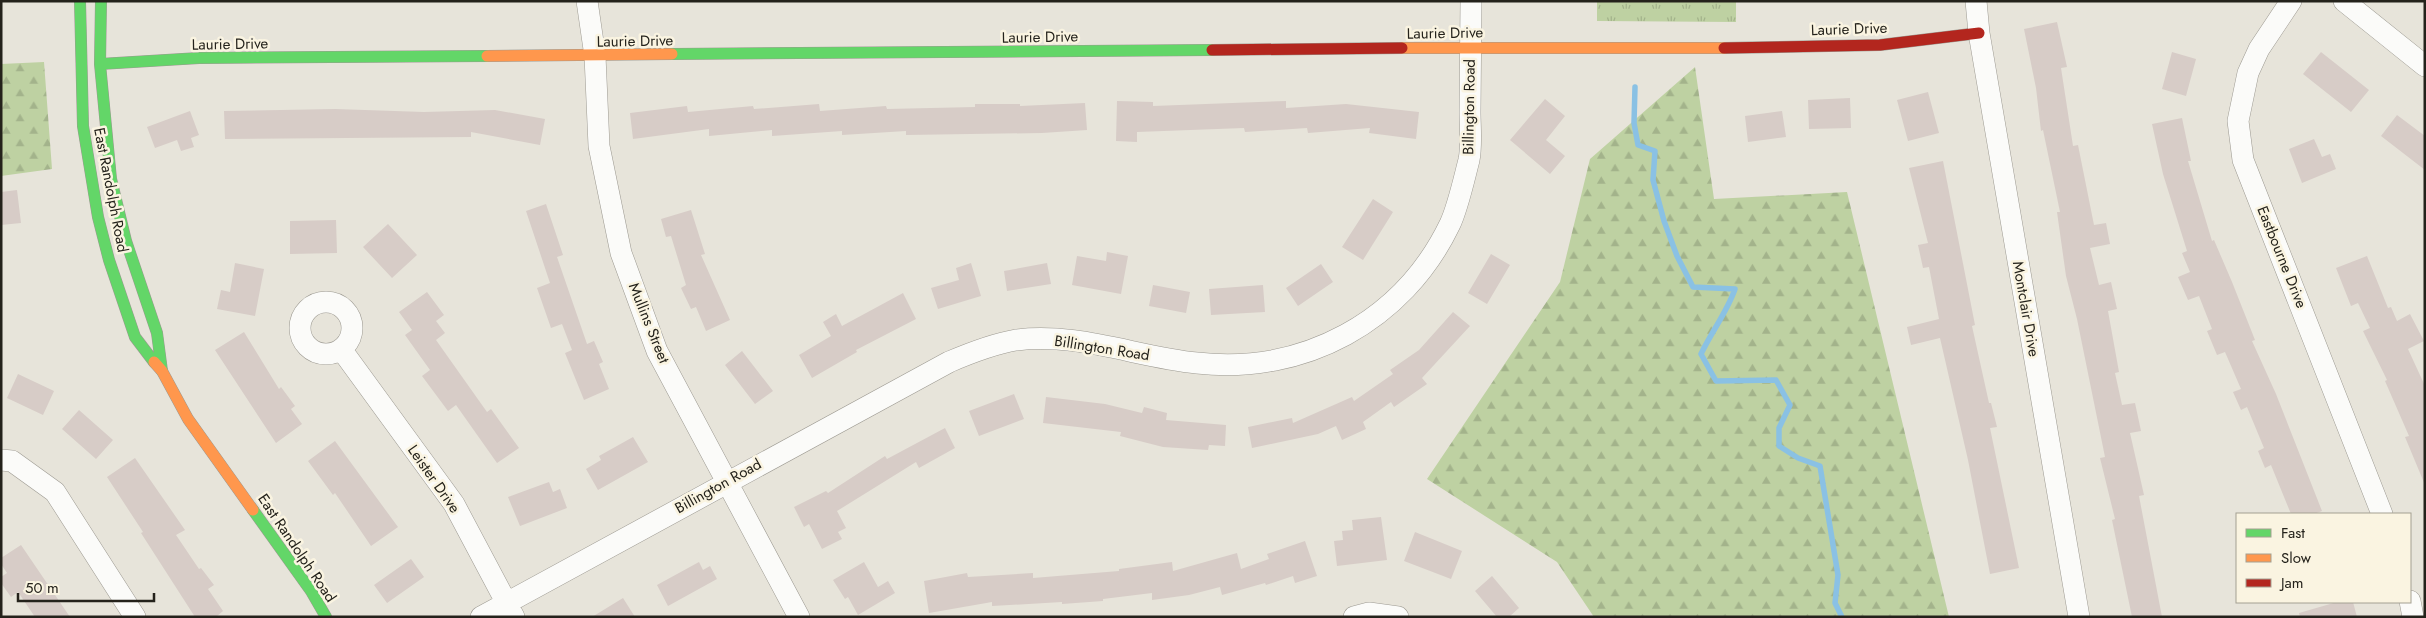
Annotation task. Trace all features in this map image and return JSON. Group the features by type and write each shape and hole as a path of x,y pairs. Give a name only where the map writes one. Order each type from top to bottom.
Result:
{"street":[{"name":"East Randolph Road","path":"80,1 83,126 98,217 109,260 135,337 162,371 188,419 312,591 326,617"},
{"name":"East Randolph Road","path":"101,1 100,64 111,179 126,241 157,333 162,371"},
{"name":"Mullins Street","path":"587,1 595,56 600,146 622,254 657,351 799,617"},
{"name":"Billington Road","path":"481,617 510,610 728,481 949,362 981,349 1016,340 1063,339 1196,363 1250,366 1317,350 1347,336 1401,295 1423,269 1451,224 1469,158 1470,1"},
{"name":"Montclair Drive","path":"1976,1 1979,34 2079,617"},
{"name":"Eastbourne Drive","path":"2291,1 2259,49 2248,73 2238,121 2243,160 2382,513"},
{"path":"2344,1 2425,66"},
{"name":"Laurie Drive","path":"100,64 199,58 1471,48 1700,48 1880,44 1979,34"},
{"name":"Leister Drive","path":"342,349 454,504 510,610"},
{"path":"1,460 12,462 55,492 135,617"},
{"path":"2410,603 2413,617"},
{"path":"1354,617 1369,613 1398,617"}],"green space":[{"path":"1597,1 1736,1 1736,22 1597,21"},
{"path":"44,62 52,169 1,176 1,64"},
{"path":"1695,67 1714,199 1847,192 1949,617 1594,617 1557,562 1427,479 1560,282 1590,159"}],"building":[{"path":"2057,22 2067,67 2061,68 2073,146 2078,145 2094,225 2106,223 2110,244 2090,248 2099,285 2111,282 2117,309 2108,311 2119,372 2115,373 2122,405 2135,403 2141,431 2130,433 2144,495 2139,496 2162,617 2132,617 2112,520 2115,519 2100,458 2105,457 2077,319 2066,276 2057,212 2060,212 2043,130 2041,131 2036,88 2024,29"},
{"path":"2172,52 2196,59 2186,96 2162,89"},
{"path":"2321,52 2369,90 2351,112 2303,74"},
{"path":"1928,92 1939,133 1908,141 1897,100"},
{"path":"1850,98 1851,128 1809,129 1808,100"},
{"path":"1545,99 1565,116 1546,140 1565,156 1550,174 1510,140"},
{"path":"1117,101 1153,102 1153,106 1286,101 1286,108 1346,104 1419,112 1416,139 1369,133 1370,128 1308,133 1307,128 1245,132 1244,128 1137,132 1137,142 1116,141"},
{"path":"1085,103 1087,130 1042,133 906,135 906,131 842,135 842,131 772,136 772,130 709,136 709,129 633,139 630,113 687,106 688,112 753,106 754,109 819,104 820,111 886,106 887,109 975,107 975,104 1020,104 1020,106"},
{"path":"335,109 424,112 495,110 545,119 540,145 471,132 471,137 225,139 224,111"},
{"path":"190,111 199,135 191,138 194,147 181,151 177,140 155,148 147,127"},
{"path":"1782,111 1786,137 1748,142 1745,116"},
{"path":"2397,115 2425,136 2425,170 2381,136"},
{"path":"2182,118 2191,161 2188,161 2212,241 2214,240 2232,282 2255,340 2252,341 2276,394 2322,511 2317,513 2291,513 2271,465 2265,468 2258,451 2264,448 2247,407 2241,410 2233,392 2241,389 2225,352 2217,355 2207,331 2212,329 2199,296 2188,300 2178,277 2190,272 2182,253 2187,251 2163,174 2152,124"},
{"path":"2314,139 2322,157 2330,154 2336,169 2302,183 2289,149"},
{"path":"1943,161 1975,325 1972,326 1989,403 1991,403 1997,427 1990,428 2019,568 1990,574 1968,460 1940,338 1911,345 1907,327 1939,319 1929,267 1923,268 1918,245 1928,243 1909,168"},
{"path":"17,190 21,223 1,225 1,192"},
{"path":"1373,199 1393,212 1363,260 1342,247"},
{"path":"546,204 563,255 557,257 587,344 594,341 603,362 599,364 609,389 584,400 565,353 572,350 562,324 551,328 537,288 550,283 526,211"},
{"path":"691,210 705,254 701,255 730,320 706,331 696,307 691,309 681,288 686,285 671,236 666,237 661,219"},
{"path":"336,220 337,253 290,254 290,221"},
{"path":"388,224 417,255 392,278 363,247"},
{"path":"1107,252 1128,256 1121,294 1072,285 1077,256 1106,261"},
{"path":"1491,254 1510,265 1487,304 1468,293"},
{"path":"2367,256 2388,308 2391,307 2397,321 2410,314 2424,341 2408,349 2425,386 2425,485 2405,437 2409,436 2385,381 2387,380 2363,331 2370,328 2358,303 2351,306 2336,268"},
{"path":"235,263 264,269 255,316 217,309 221,290 230,292"},
{"path":"971,263 981,296 938,309 931,288 959,280 956,268"},
{"path":"1047,263 1051,284 1007,291 1004,271"},
{"path":"1321,264 1333,282 1298,306 1286,288"},
{"path":"1153,285 1190,292 1186,313 1149,306"},
{"path":"1263,285 1265,312 1211,315 1209,289"},
{"path":"427,292 444,315 436,321 445,333 436,340 487,412 491,409 519,448 497,463 456,405 448,411 422,376 430,370 405,335 412,330 399,312"},
{"path":"903,293 916,319 856,350 857,352 812,378 799,355 831,336 823,322 836,314 842,326"},
{"path":"1453,312 1470,326 1422,378 1427,384 1394,407 1391,402 1363,422 1366,429 1342,440 1336,426 1318,434 1252,448 1248,427 1292,418 1293,423 1352,397 1354,401 1393,374 1390,370 1419,350"},
{"path":"244,332 279,389 281,387 295,406 291,409 302,424 276,443 215,350"},
{"path":"742,351 773,391 755,404 725,365"},
{"path":"18,374 54,391 43,415 7,398"},
{"path":"1014,394 1024,419 979,436 969,411"},
{"path":"1046,397 1105,404 1142,413 1144,407 1167,413 1166,420 1226,425 1225,446 1209,445 1208,450 1163,447 1120,436 1121,432 1043,423"},
{"path":"79,410 113,440 96,459 62,429"},
{"path":"945,428 955,448 919,468 916,462 837,511 846,528 838,532 842,539 822,549 809,524 804,527 794,507 826,491 828,493 885,456 887,459"},
{"path":"633,437 648,462 598,490 586,469 601,460 599,456"},
{"path":"335,441 398,527 371,546 335,493 333,495 308,461"},
{"path":"135,458 185,530 176,535 199,569 201,568 214,585 208,589 223,611 216,617 195,617 107,477"},
{"path":"549,482 553,492 560,489 567,508 520,526 508,497"},
{"path":"1381,517 1387,560 1337,566 1334,541 1343,540 1342,531 1353,530 1352,520"},
{"path":"1415,532 1462,551 1451,579 1404,561"},
{"path":"1305,541 1317,576 1295,583 1293,576 1266,585 1265,583 1222,595 1220,587 1189,595 1152,600 1152,593 1103,599 1103,601 1062,604 1062,602 992,606 992,602 929,613 924,581 967,573 968,577 1033,573 1033,578 1119,571 1119,569 1172,562 1173,571 1237,553 1241,569 1269,559 1267,554"},
{"path":"21,545 70,617 35,617 18,592 11,597 1,583 1,577 7,573 1,564 1,558"},
{"path":"411,559 424,577 387,603 374,585"},
{"path":"699,562 703,570 710,566 717,579 668,606 657,585"},
{"path":"864,562 878,587 888,581 895,593 858,615 848,597 845,599 833,580"},
{"path":"1492,576 1519,608 1509,617 1497,617 1475,591"},
{"path":"623,598 635,617 592,617"},
{"path":"2334,603 2353,603 2357,617 2300,617 2299,613"}],"waterway":[{"path":"1635,87 1634,123 1638,145 1655,151 1653,180 1664,221 1677,256 1693,287 1735,289 1728,306 1701,354 1716,381 1776,380 1790,405 1779,428 1779,446 1798,458 1820,466 1838,575 1835,603 1842,617"}],"traffic: fast":[{"path":"80,1 83,126 98,217 109,260 135,337 154,362"},
{"path":"101,1 100,64 111,179 126,241 157,333 162,371"},
{"path":"672,54 1212,50"},
{"path":"100,64 199,58 487,56"},
{"path":"253,510 311,591 326,617"}],"traffic: slow":[{"path":"1402,48 1724,48"},
{"path":"487,56 672,54"},
{"path":"154,362 162,371 188,419 253,510"}],"traffic: jam":[{"path":"1724,48 1880,45 1979,33"},
{"path":"1212,50 1402,48"}]}
